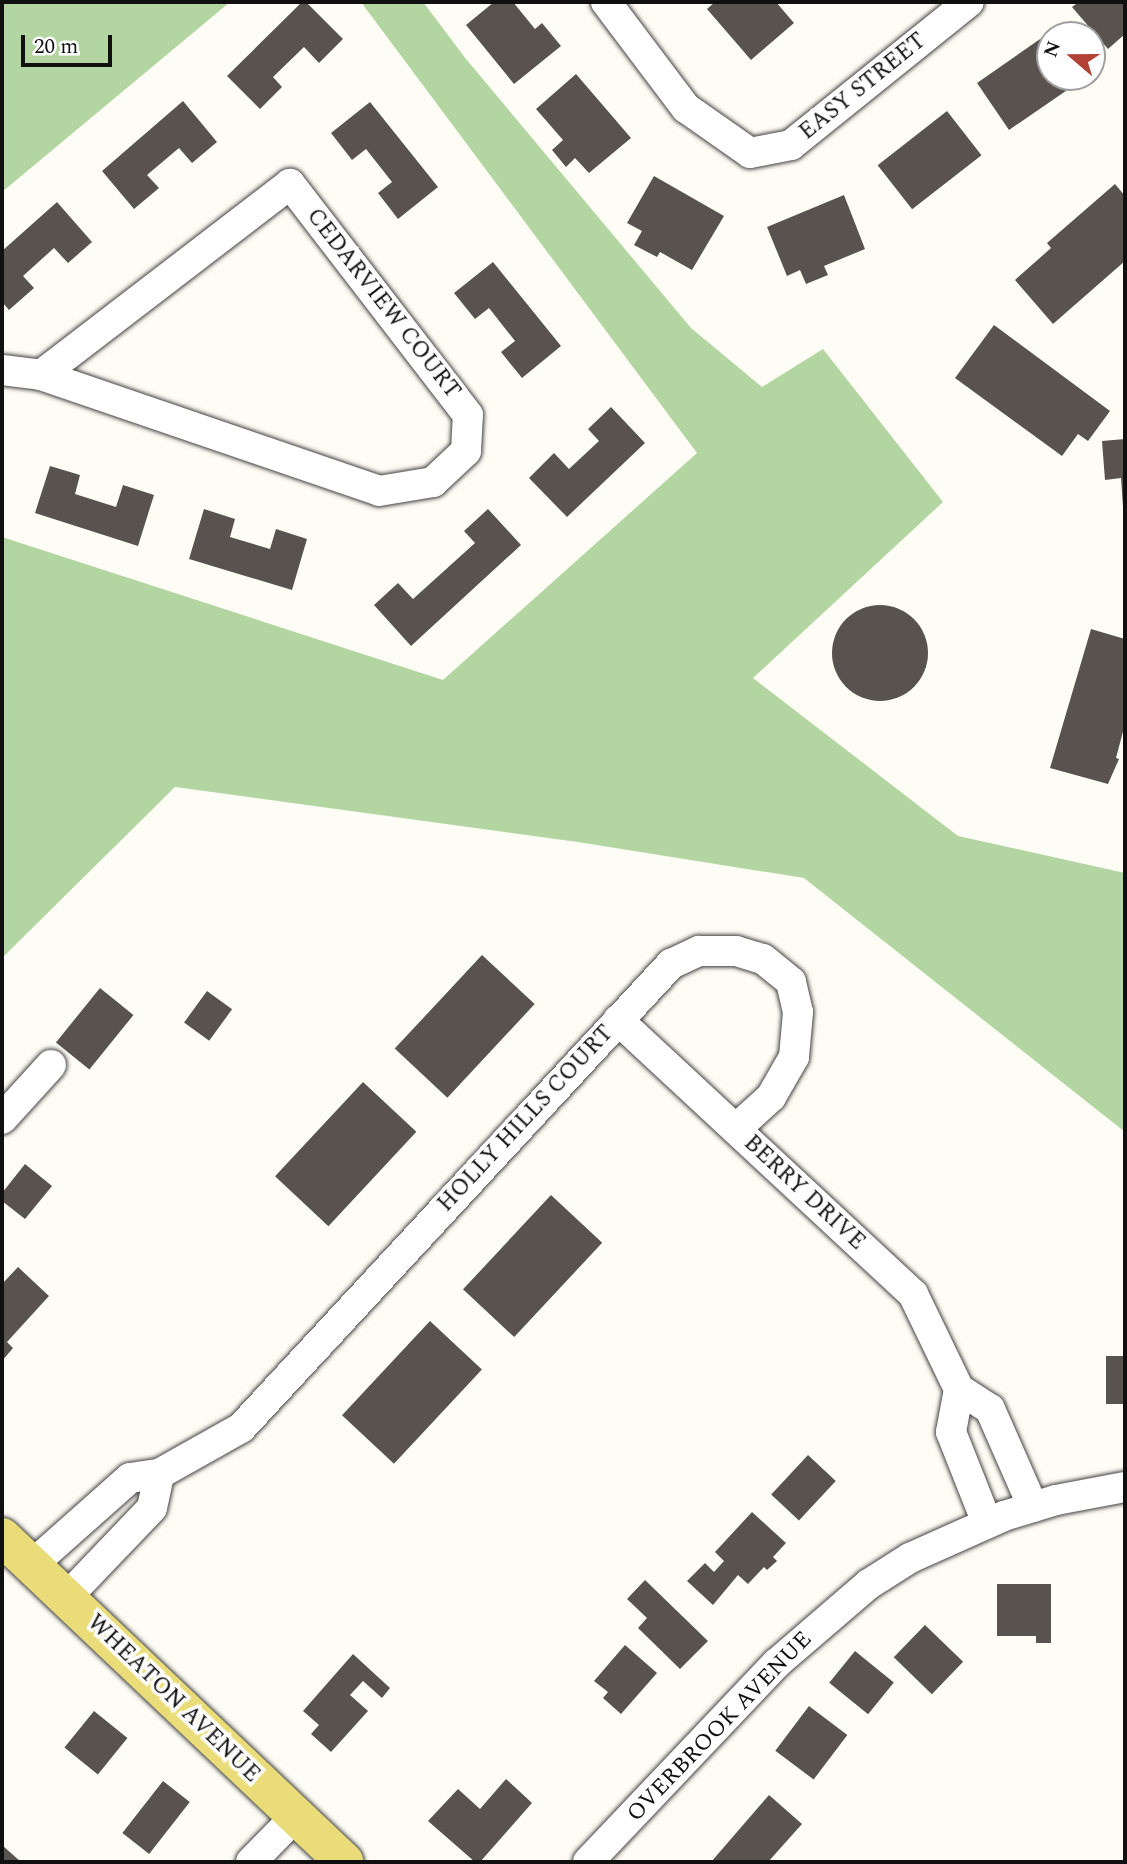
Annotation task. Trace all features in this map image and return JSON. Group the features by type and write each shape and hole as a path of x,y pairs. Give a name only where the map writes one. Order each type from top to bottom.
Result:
{"main road":[{"name":"WHEATON AVENUE","path":"2,1537 345,1862"}],"street":[{"name":"EASY STREET","path":"606,2 686,108 750,153 791,145 969,2"},
{"name":"CEDARVIEW COURT","path":"2,370 41,375 379,491 433,482 466,451 468,415 290,184 41,375"},
{"name":"HOLLY HILLS COURT","path":"32,1565 130,1478 159,1474 241,1428 671,964 699,951 736,951 764,959 791,982 798,1012 794,1057 771,1097 736,1129"},
{"name":"BERRY DRIVE","path":"618,1020 913,1294 959,1389"},
{"path":"2,1119 51,1065"},
{"path":"987,1523 951,1432 959,1389 990,1409 1033,1507"},
{"path":"66,1598 152,1508 159,1474"},
{"name":"OVERBROOK AVENUE","path":"588,1862 777,1663 869,1584 910,1558 987,1523 1033,1507 1125,1487"},
{"path":"251,1862 296,1816"}],"green space":[{"path":"2,2 230,2 2,192"},
{"path":"361,2 423,2 466,59 691,328 762,387 823,349 943,502 753,678 958,836 1125,873 1125,1132 804,878 578,842 175,787 2,958 2,537 443,680 697,453"}],"building":[{"path":"302,2 306,2 343,39 319,63 304,47 273,77 282,87 260,109 227,76"},
{"path":"494,2 513,2 535,29 542,23 561,46 514,84 466,25"},
{"path":"715,2 776,2 794,23 751,60 707,9"},
{"path":"1079,2 1125,2 1125,34 1108,49 1106,21 1084,21 1072,7"},
{"path":"1036,42 1036,91 1066,91 1009,130 977,83"},
{"path":"576,74 631,138 589,173 575,158 566,167 552,150 563,140 536,109"},
{"path":"183,101 217,142 192,163 179,148 147,175 159,188 134,209 102,171"},
{"path":"370,102 438,187 398,219 378,193 392,182 366,149 352,160 331,133"},
{"path":"947,111 981,155 912,209 878,165"},
{"path":"654,176 724,216 692,270 660,252 657,257 634,245 642,231 627,223"},
{"path":"1115,184 1125,196 1125,261 1053,324 1015,280 1051,248 1047,243"},
{"path":"844,195 865,249 824,266 828,275 806,284 800,270 787,276 767,227"},
{"path":"57,202 92,242 68,263 54,248 23,276 34,288 9,310 2,302 2,251"},
{"path":"493,262 561,346 522,378 501,352 515,341 489,308 475,319 454,293"},
{"path":"994,325 1110,411 1088,441 1078,434 1062,456 955,378"},
{"path":"611,407 645,443 567,517 529,478 554,453 569,469 599,441 588,429"},
{"path":"1125,439 1123,507 1121,478 1105,480 1102,441"},
{"path":"50,466 80,475 75,494 116,507 123,485 154,495 138,546 35,513"},
{"path":"204,509 235,519 230,537 270,549 276,529 307,539 292,590 189,559"},
{"path":"488,509 521,545 411,646 374,605 398,583 413,599 475,543 464,531"},
{"path":"880,605 898,609 914,619 924,635 928,653 924,671 914,687 898,697 880,701 862,697 846,687 836,671 832,653 836,635 846,619 862,609"},
{"path":"1091,629 1125,639 1125,724 1116,758 1119,759 1108,784 1050,768"},
{"path":"482,955 535,1004 447,1098 395,1049"},
{"path":"100,988 133,1015 89,1069 56,1042"},
{"path":"207,991 232,1009 209,1041 184,1023"},
{"path":"363,1082 416,1132 328,1226 275,1176"},
{"path":"25,1164 52,1186 25,1219 2,1201 2,1193"},
{"path":"551,1195 602,1243 514,1337 463,1289"},
{"path":"18,1267 49,1296 7,1342 13,1348 2,1361 2,1284"},
{"path":"430,1321 482,1369 394,1464 342,1415"},
{"path":"1106,1356 1125,1356 1125,1404 1106,1404"},
{"path":"808,1455 836,1481 799,1520 771,1494"},
{"path":"752,1512 786,1543 773,1557 777,1561 767,1570 764,1567 748,1584 738,1575 713,1605 687,1581 705,1563 714,1572 724,1561 715,1552"},
{"path":"645,1580 708,1641 680,1669 638,1628 647,1618 627,1599"},
{"path":"997,1584 1051,1584 1051,1643 1036,1643 1036,1636 997,1636"},
{"path":"925,1625 963,1662 932,1694 894,1657"},
{"path":"625,1645 657,1673 621,1714 603,1698 608,1692 594,1681"},
{"path":"855,1651 894,1682 868,1714 829,1683"},
{"path":"353,1654 390,1688 382,1698 363,1681 350,1695 368,1711 331,1752 311,1734 319,1725 303,1711"},
{"path":"809,1706 847,1735 814,1780 775,1751"},
{"path":"94,1711 127,1738 98,1775 64,1748"},
{"path":"506,1779 532,1803 480,1862 475,1862 428,1821 458,1789 480,1809"},
{"path":"163,1781 190,1802 149,1854 122,1833"},
{"path":"769,1795 802,1824 768,1862 711,1862"},
{"path":"2,1845 21,1862 2,1862"}]}
